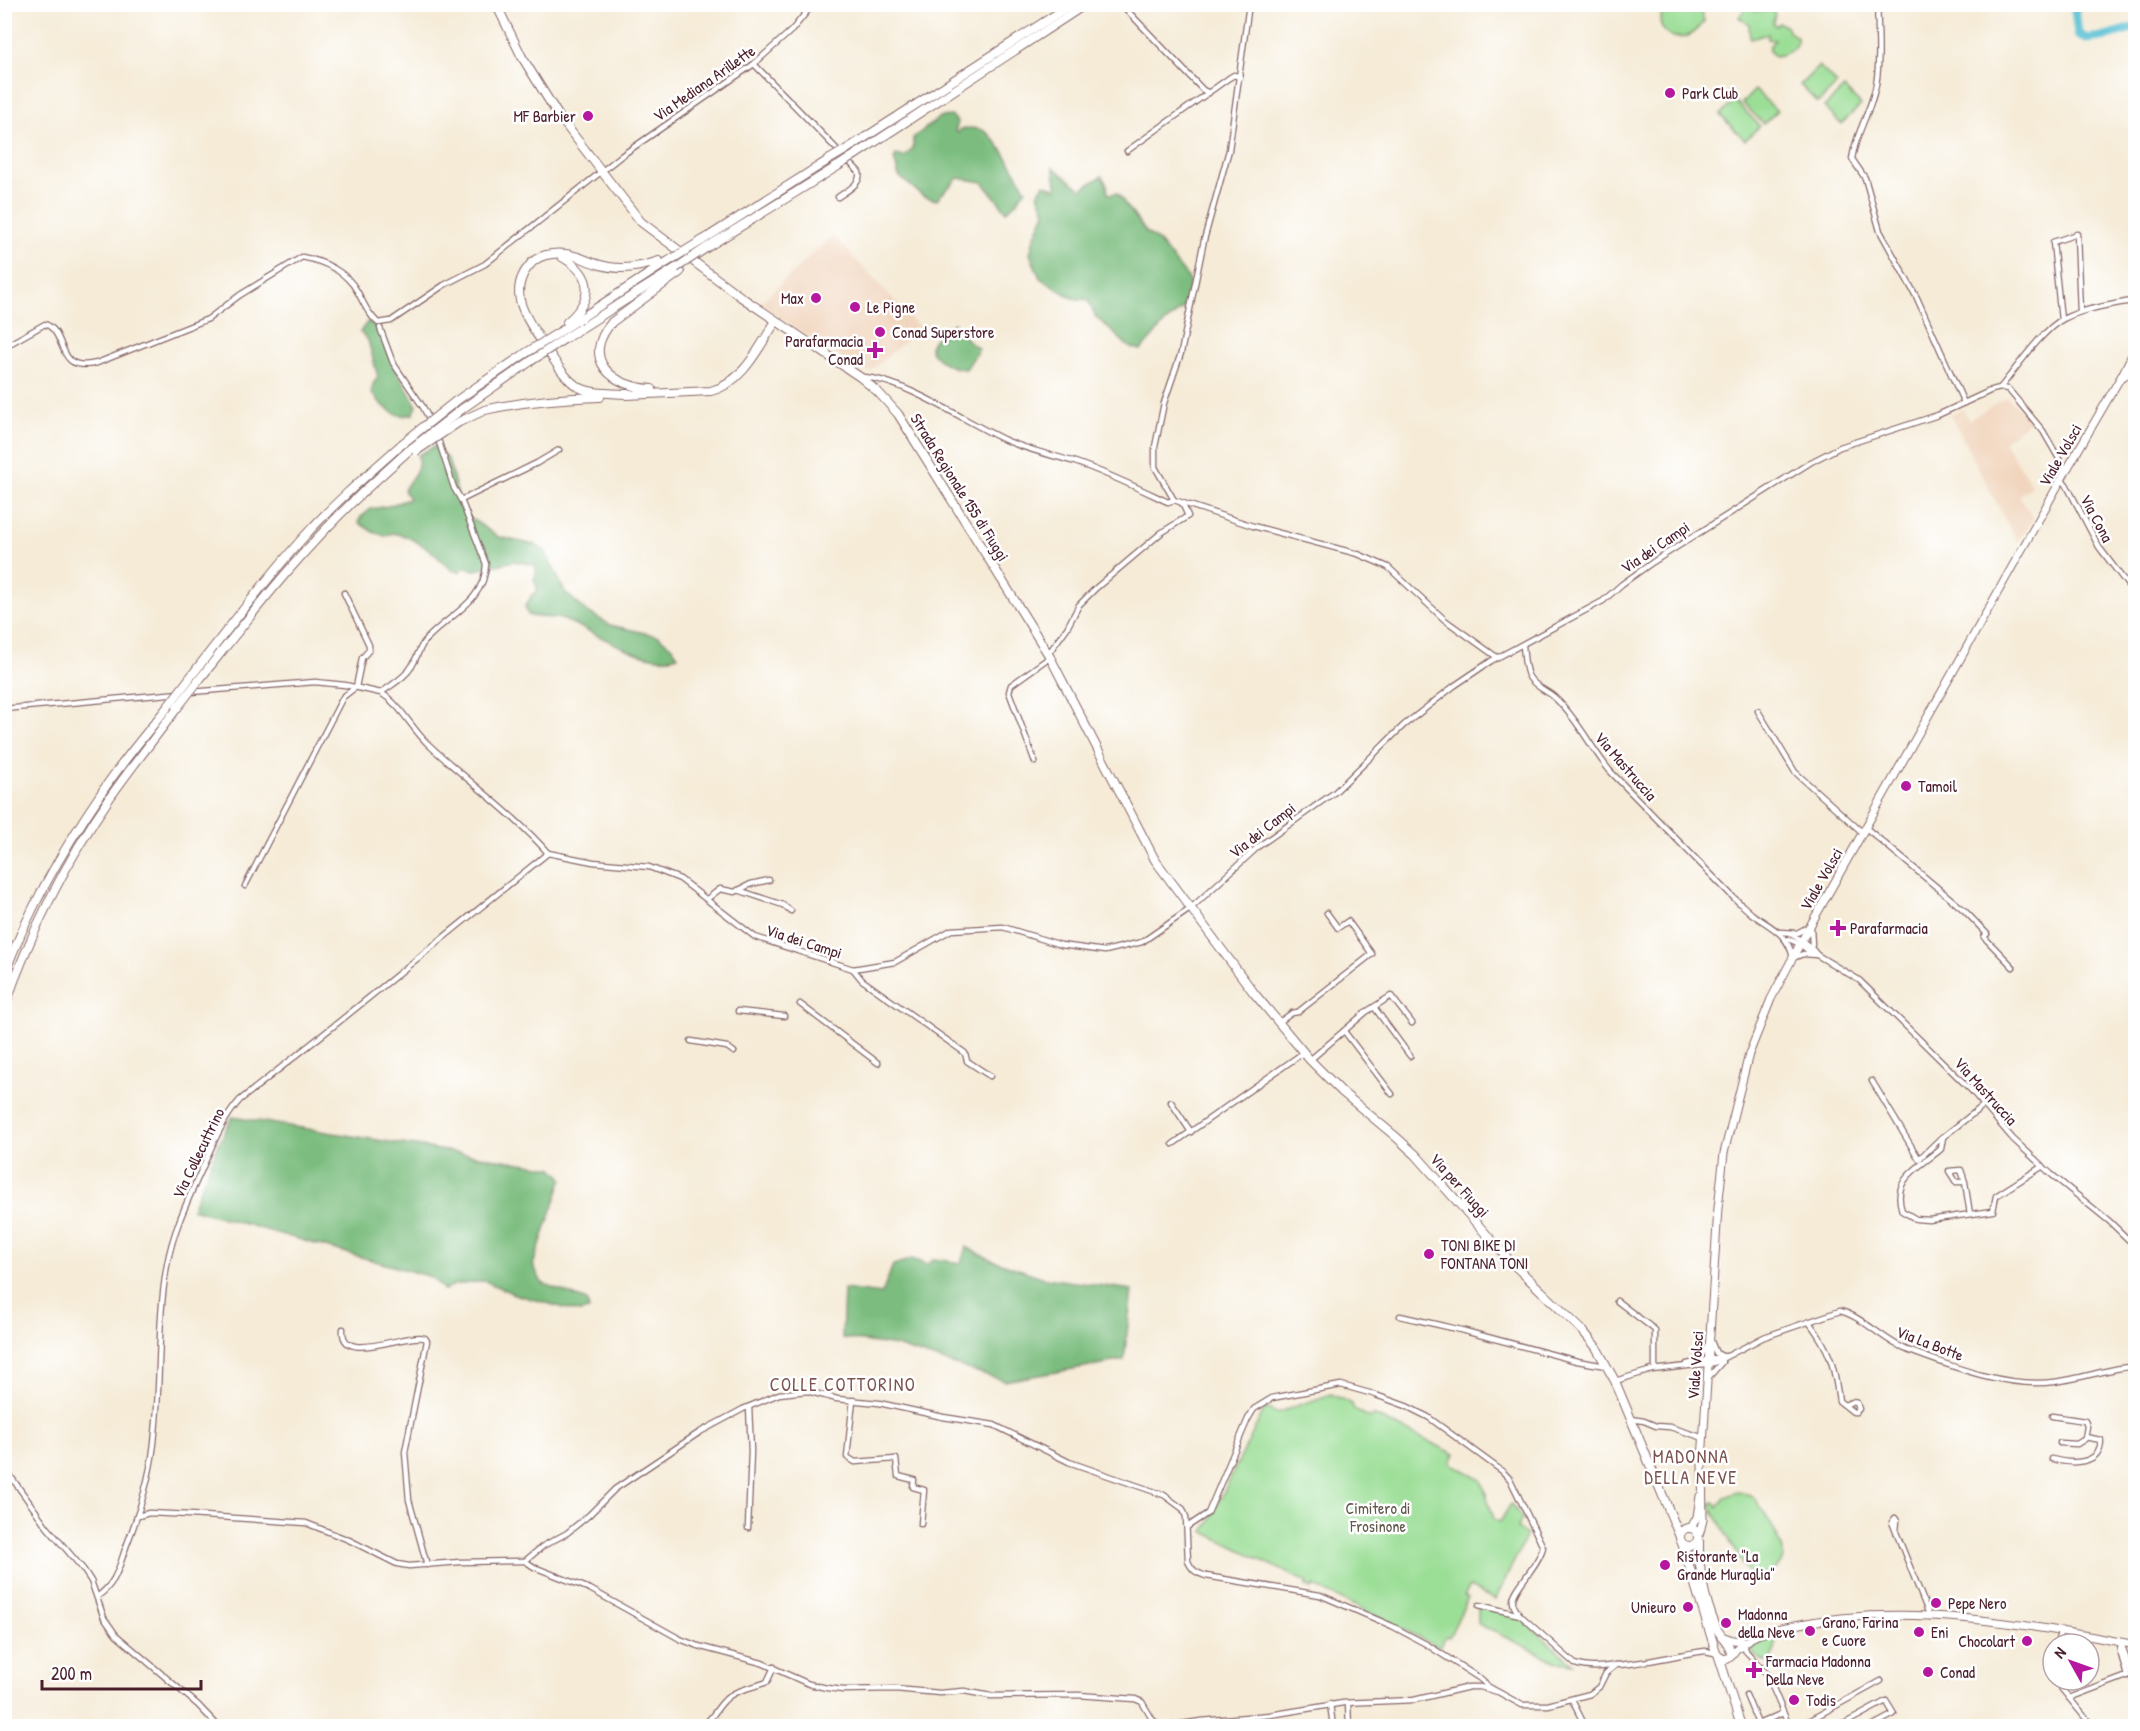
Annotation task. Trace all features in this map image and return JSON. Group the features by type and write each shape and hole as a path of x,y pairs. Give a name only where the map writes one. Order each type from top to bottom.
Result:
{"highway":[{"path":"688,392 630,387 620,383 606,370 600,352 602,336 612,322 678,270 706,243 830,159 1072,4"},
{"path":"4,975 32,914 71,839 103,790 166,708 279,572 456,401 561,336 663,262 689,248 706,243 838,166 1086,4"},
{"path":"630,394 583,390 563,375 524,314 518,292 522,275 533,261 542,256 560,254 613,268 634,268 663,262"},
{"path":"560,254 580,268 587,284 580,308 561,336"},
{"path":"561,336 678,270"},
{"path":"405,448 414,453 459,422 485,410 514,403 547,398 722,389 736,379 776,321"},
{"path":"4,1009 20,965 69,862 111,796 303,538 355,485 462,409 529,357"}],"main road":[{"name":"Strada Regionale 155 di Fiuggi","path":"496,4 537,83 558,115 641,222 776,321 861,377 898,414 1049,655 1155,860 1190,909"},
{"name":"Viale Volsci","path":"1715,1633 1700,1580 1699,1538 1703,1520 1704,1438 1718,1208 1724,1153 1749,1054 1771,999 1811,924 2066,471 2120,380 2136,347"},
{"path":"2120,380 2136,368"},
{"name":"Via per Fiuggi","path":"1190,909 1303,1053 1342,1092 1416,1155 1510,1261 1583,1331 1596,1347 1615,1382 1681,1540"},
{"name":"Viale Volsci","path":"1688,1528 1696,1517 1702,1479"},
{"name":"Via per Fiuggi","path":"1668,1506 1676,1518 1688,1528"},
{"path":"1681,1540 1690,1546 1696,1544 1699,1538 1696,1530 1688,1528 1682,1532 1681,1540 1715,1633 1718,1654 1741,1726"},
{"path":"1718,1654 1724,1659 1772,1630 1825,1619 1886,1614 1977,1620 2060,1632"},
{"path":"1715,1633 1744,1645"},
{"path":"1715,1633 1730,1647 1732,1653 1726,1670 1728,1683"},
{"path":"2101,1639 2136,1646"}],"street":[{"name":"Via Mediana Arillette","path":"4,347 45,324 50,325 66,355 72,361 85,366 97,363 132,351 166,334 208,318 240,295 302,257 321,261 332,267 356,290 362,304 378,323 391,321 444,285 485,264 621,156 754,64 792,30 813,4"},
{"path":"1121,4 1203,90 1209,93"},
{"path":"1174,500 1155,467 1155,447 1164,403 1181,353 1204,240 1224,171 1234,122 1249,4"},
{"path":"1877,4 1877,81 1854,143 1852,159 1864,178 1880,231 1917,298 1964,403"},
{"path":"754,64 859,172 858,181 838,197"},
{"path":"1127,151 1234,75 1240,77"},
{"path":"2061,320 2053,242 2077,234 2080,312"},
{"path":"2000,388 2050,329 2061,320 2080,312 2136,300"},
{"path":"380,328 393,363 423,408 435,431 454,488 486,564 486,574 476,593 463,610 424,642 407,673 381,693"},
{"path":"861,377 908,391 1006,440 1036,452 1076,462 1168,502 1174,500 1253,526 1358,554 1388,567 1445,620 1498,658"},
{"path":"2000,388 2008,388 2043,431 2066,471"},
{"name":"Via dei Campi","path":"548,853 593,862 649,867 680,879 755,937 853,969 895,962 951,930 1003,927 1061,945 1105,951 1142,942 1190,909 1259,846 1335,792 1404,725 1454,686 1498,658 1603,601 1653,562 1811,462 1839,447 1938,415 2000,388"},
{"path":"461,500 559,450"},
{"name":"Via Cona","path":"2061,480 2067,484 2098,548 2136,596"},
{"path":"1035,762 1009,692 1011,685 1049,655 1079,605 1098,586 1161,533 1188,516 1182,503"},
{"path":"245,886 343,697 356,687 362,658 369,650 369,645 344,593"},
{"name":"Via Mastruccia","path":"1523,645 1528,675 1537,686 1554,697 1579,727 1595,753 1610,771 1734,898 1786,938"},
{"path":"4,709 294,682 356,687 381,693 394,703 428,744 532,834 548,853"},
{"path":"1758,711 1795,772 1964,910 1987,934 1984,937 2013,967"},
{"name":"Via Collecuttrino","path":"97,1597 110,1588 116,1576 138,1516 152,1462 156,1432 158,1353 167,1263 177,1226 230,1110 548,853"},
{"path":"707,899 720,890 735,891 750,884 770,880"},
{"path":"738,890 783,905 791,911"},
{"path":"1278,1023 1292,1013 1298,1012 1372,954 1348,921 1338,928 1327,913"},
{"path":"1780,932 1791,934 1803,931 1811,924"},
{"path":"1786,938 1793,958 1814,952 1811,924"},
{"path":"1791,934 1801,943"},
{"path":"1786,938 1801,943"},
{"name":"Via Mastruccia","path":"1801,943 1808,943 1814,952 1859,980 1945,1064 2013,1139 2136,1247"},
{"path":"853,969 862,980 964,1053 967,1061 990,1076"},
{"path":"1310,1060 1374,1007 1391,996 1412,1023"},
{"path":"800,1004 878,1063"},
{"path":"1374,1007 1410,1056"},
{"path":"738,1011 784,1016"},
{"path":"1344,1031 1392,1094"},
{"path":"691,1041 726,1047 734,1052"},
{"path":"1173,1144 1303,1053"},
{"path":"1872,1081 1919,1159 1984,1105"},
{"path":"1171,1102 1191,1132"},
{"path":"1943,1137 1941,1149 1901,1183 1899,1203 1902,1211 1908,1216 1929,1220 1993,1211 1996,1196 2043,1166"},
{"path":"1965,1182 1970,1214"},
{"path":"1617,1301 1655,1330 1655,1370"},
{"name":"Via La Botte","path":"1731,1355 1764,1337 1840,1311 1846,1312 1902,1348 2010,1382 2052,1382 2136,1366"},
{"path":"1400,1316 1577,1361 1606,1366"},
{"path":"1809,1323 1826,1345 1839,1401 1844,1405"},
{"path":"343,1329 344,1341 355,1346 375,1346 418,1336 427,1341 405,1452 409,1500 427,1565"},
{"path":"1710,1339 1716,1353 1725,1357"},
{"path":"1684,1366 1705,1351 1710,1339"},
{"path":"1692,1362 1719,1361 1731,1355"},
{"path":"1615,1382 1655,1370 1699,1365 1731,1355"},
{"path":"1708,1378 1718,1365 1731,1355"},
{"path":"1699,1365 1705,1370 1708,1378"},
{"path":"1187,1527 1208,1514 1254,1409 1262,1402 1272,1398 1341,1385 1373,1394 1428,1417 1492,1463 1510,1479 1543,1547 1538,1562 1514,1595 1514,1605 1520,1615 1575,1664 1582,1667 1599,1668 1639,1664 1698,1652 1709,1651 1718,1654"},
{"path":"525,1561 543,1546 567,1533 589,1515 607,1495 700,1432 722,1419 778,1394 796,1391 807,1391 998,1426 1069,1462 1164,1495 1197,1520"},
{"path":"853,1400 847,1457 855,1462 896,1460 898,1476 914,1480 913,1487 924,1490 921,1524"},
{"path":"748,1528 751,1451 749,1407"},
{"path":"2052,1416 2085,1422 2087,1426 2085,1437 2077,1444 2060,1443"},
{"path":"1630,1419 1670,1427 1704,1438"},
{"path":"2052,1459 2072,1464 2088,1460 2101,1446 2101,1440 2085,1437"},
{"path":"4,1467 47,1527 83,1569 97,1597 104,1618 116,1635 198,1705 218,1726"},
{"path":"1184,1512 1188,1561 1190,1568 1196,1572 1206,1576 1320,1594 1426,1644 1498,1692 1522,1705 1532,1706 1572,1700 1595,1692 1609,1670 1616,1665"},
{"path":"138,1516 149,1513 306,1523 349,1540 397,1564 525,1561 534,1567 590,1588 680,1639 774,1667 809,1684 843,1690 879,1688 939,1693 964,1691 991,1696 1044,1694 1135,1698 1142,1702 1157,1726 1270,1715 1330,1704 1413,1700 1469,1687 1480,1687 1498,1692"},
{"path":"1896,1531 1930,1617"},
{"path":"1479,1605 1520,1615"},
{"path":"1698,1652 1709,1645 1715,1633"},
{"path":"2121,1643 2136,1689"},
{"path":"2069,1698 2127,1676 2120,1651 2121,1643"},
{"path":"1744,1645 1767,1674 1789,1726"},
{"path":"702,1726 708,1723 723,1701 748,1687 767,1682 774,1667"},
{"path":"1799,1726 1881,1682"},
{"path":"2065,1692 2092,1726"},
{"path":"1746,1695 1758,1725 1783,1713"},
{"path":"1572,1700 1585,1726"},
{"path":"1840,1726 1887,1701 1894,1714 1872,1726"},
{"path":"1348,1703 1349,1726"},
{"path":"1330,1704 1333,1726"}],"shaded area":[{"path":"833,235 920,328 870,372 859,370 759,304"},
{"path":"2007,397 2031,420 2004,441 2032,486 2019,495 2033,519 2017,542 1950,414 1962,409 1969,420"}],"green space":[{"path":"1672,5 1699,5 1704,21 1695,32 1685,37 1667,34 1660,20 1663,12"},
{"path":"1748,5 1755,11 1771,9 1775,14 1773,23 1776,26 1779,23 1786,26 1788,31 1797,37 1796,45 1787,53 1775,56 1769,51 1770,45 1775,40 1768,39 1768,34 1750,39 1749,24 1739,17"},
{"path":"1819,66 1837,84 1818,103 1800,85"},
{"path":"1844,88 1861,105 1841,124 1824,107"},
{"path":"1755,90 1777,111 1764,124 1742,103"},
{"path":"1735,101 1760,126 1745,140 1720,115"},
{"path":"952,116 958,123 955,131 958,133 961,129 972,128 981,130 995,141 1026,190 1006,211 983,182 958,178 936,200 923,196 899,176 894,159 896,155 905,157 913,148 913,138 940,117"},
{"path":"1053,167 1081,189 1102,176 1107,185 1108,194 1117,193 1146,232 1159,242 1189,279 1185,306 1164,324 1141,350 1129,347 1095,316 1088,300 1072,298 1040,278 1030,254 1045,212 1038,193 1044,184 1057,189"},
{"path":"368,321 382,336 396,369 417,406 413,414 400,415 389,411 371,393 378,377 368,340 360,332"},
{"path":"954,323 969,342 979,349 966,369 945,363 932,353 930,348 937,337"},
{"path":"435,446 448,459 459,500 466,515 499,537 535,545 545,551 565,592 586,611 610,625 658,636 672,647 678,656 651,657 636,653 564,620 528,615 525,607 538,590 534,579 535,565 514,561 475,570 464,568 459,572 452,570 429,549 406,536 393,533 385,536 359,523 360,518 371,509 409,499 404,490 417,470 418,455"},
{"path":"232,1117 553,1168 563,1178 533,1265 542,1283 587,1301 589,1310 579,1312 514,1294 485,1281 454,1285 444,1290 431,1277 192,1209"},
{"path":"966,1247 992,1260 1045,1278 1132,1290 1124,1360 1005,1381 896,1346 842,1338 844,1289 882,1294 893,1265 912,1259 927,1265 934,1259 961,1263"},
{"name":"Cimitero di Frosinone","path":"1331,1394 1352,1404 1354,1410 1371,1418 1373,1415 1455,1454 1450,1463 1481,1479 1494,1519 1500,1522 1511,1504 1522,1518 1517,1529 1527,1535 1495,1600 1470,1587 1464,1596 1468,1598 1449,1637 1445,1636 1439,1647 1314,1586 1312,1589 1306,1586 1306,1582 1204,1532 1265,1408 1277,1413"},
{"path":"1738,1492 1751,1495 1756,1499 1776,1533 1783,1552 1781,1563 1773,1571 1755,1574 1757,1577 1752,1580 1709,1504 1714,1502 1718,1508 1725,1497"},
{"path":"1478,1606 1520,1617 1573,1664 1557,1662 1478,1624"},
{"name":"Madonna della Neve","path":"1779,1632 1772,1661 1765,1662 1753,1655 1752,1648 1759,1638"}],"waterway":[{"path":"2074,4 2078,34 2087,39 2136,27"}],"place":[{"name":"Park Club","path":"1670,93"},
{"name":"MF Barbier","path":"588,116"},
{"name":"Max","path":"816,298"},
{"name":"Le Pigne","path":"855,307"},
{"name":"Conad Superstore","path":"880,332"},
{"name":"Parafarmacia Conad","path":"875,350"},
{"name":"Tamoil","path":"1906,786"},
{"name":"Parafarmacia","path":"1838,928"},
{"name":"TONI BIKE DI FONTANA TONI","path":"1429,1254"},
{"name":"Ristorante \"La Grande Muraglia\"","path":"1665,1565"},
{"name":"Pepe Nero","path":"1936,1603"},
{"name":"Unieuro","path":"1688,1607"},
{"name":"Madonna della Neve","path":"1726,1623"},
{"name":"Grano, Farina e Cuore","path":"1810,1631"},
{"name":"Eni","path":"1919,1632"},
{"name":"Chocolart","path":"2027,1641"},
{"name":"Farmacia Madonna Della Neve","path":"1754,1670"},
{"name":"Conad","path":"1928,1672"},
{"name":"Todis","path":"1794,1700"}],"district":[{"name":"COLLE COTTORINO","path":"843,1385"},
{"name":"MADONNA DELLA NEVE","path":"1691,1467"}]}
